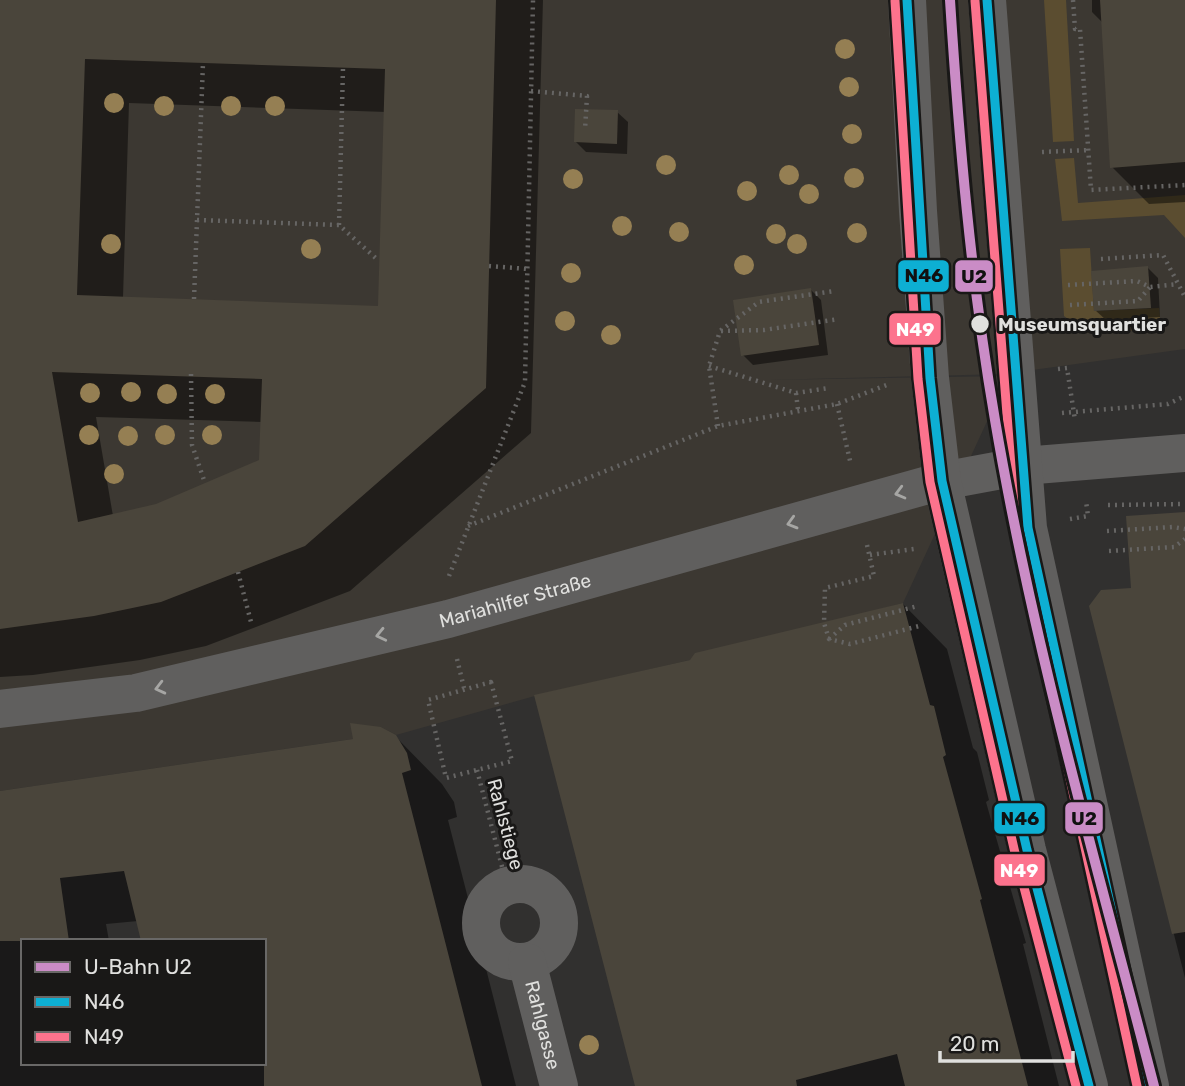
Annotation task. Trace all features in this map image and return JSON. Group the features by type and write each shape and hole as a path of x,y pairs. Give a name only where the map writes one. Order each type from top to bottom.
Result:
{"main road":[{"path":"908,0 930,379 942,481 1027,850 1089,1086"},
{"path":"987,0 1028,528 1150,1086"},
{"name":"Mariahilfer Straße","path":"0,709 136,693 448,619 942,481 1023,466 1185,453"},
{"name":"Rahlgasse","path":"508,886 533,886 547,894 556,909 559,924 555,940 540,957 527,962 502,959 489,948 482,933 481,918 485,905 492,895 508,886"},
{"name":"Rahlgasse","path":"527,962 559,1086"}],"path":[{"path":"446,583 525,382 533,0"},
{"path":"1073,0 1075,29 1080,29 1091,190 1185,185"},
{"path":"194,299 204,63"},
{"path":"339,225 342,68"},
{"path":"531,91 587,96 584,130"},
{"path":"1042,152 1089,150"},
{"path":"197,220 339,225 379,261"},
{"path":"1101,259 1163,255 1185,297"},
{"path":"489,266 528,269"},
{"path":"1068,285 1137,281 1150,287 1178,284"},
{"path":"1070,305 1138,301 1150,287"},
{"path":"718,426 709,366 720,331 759,302 835,291"},
{"path":"720,331 764,330 839,319"},
{"path":"709,366 796,393 829,388"},
{"path":"191,374 192,445 205,483"},
{"path":"468,526 718,426 837,404 893,383 930,379"},
{"path":"796,393 798,410"},
{"path":"1050,416 1073,410 1168,404 1185,396"},
{"path":"1076,506 1185,504"},
{"path":"1107,531 1173,527 1185,529"},
{"path":"1109,551 1174,547 1185,539"},
{"path":"238,572 262,664"},
{"path":"829,639 845,625 918,606"},
{"path":"824,622 829,639"},
{"path":"829,639 850,644 923,625"},
{"name":"Rahlstiege","path":"491,682 512,761 477,770 446,778 428,700 491,682"},
{"name":"Rahlstiege","path":"477,770 508,886"}],"shaded area":[{"path":"0,0 1185,0 1185,349 1004,374 767,380 1008,376 903,603 690,660 542,694 396,735 381,727 353,739 0,791"},
{"path":"1044,0 1066,0 1074,141 1053,142"},
{"path":"1074,158 1078,203 1185,195 1185,238 1164,215 1062,221 1055,159"},
{"path":"1090,248 1094,311 1159,308 1161,329 1087,333 1064,316 1060,249"}],"building":[{"path":"0,0 496,0 486,388 305,546 161,602 94,616 0,629","holes":["85,59 385,69 378,306 77,295","52,372 262,379 259,460 156,504 78,522"]},
{"path":"1100,0 1185,0 1185,162 1110,168"},
{"path":"575,109 618,110 617,144 574,142"},
{"path":"1148,266 1151,308 1094,311 1091,271"},
{"path":"811,288 819,345 741,356 733,300"},
{"path":"1185,512 1185,932 1172,934 1089,606 1101,590 1131,588 1126,516"},
{"path":"903,603 930,705 934,706 946,755 943,757 982,899 980,900 1028,1086 905,1086 897,1054 796,1080 797,1086 635,1086 534,695 690,660 695,653"},
{"path":"350,723 381,727 396,735 407,753 411,770 402,773 482,1086 264,1086 266,939 141,939 124,871 60,878 69,939 0,941 0,791 353,739"}],"metro line":[{"name":"U2","path":"950,0 973,263 1010,504 1067,755 1154,1086"}],"transit line":[{"name":"N46","path":"907,0 930,378 942,481 1027,850 1089,1086"},
{"name":"N46","path":"987,0 1028,528 1150,1086"},
{"name":"N49","path":"895,1 918,379 930,482 1015,853 1076,1086"},
{"name":"N49","path":"975,1 1016,531 1137,1086"}],"place":[{"name":"Museumsquartier","path":"980,324"}]}
